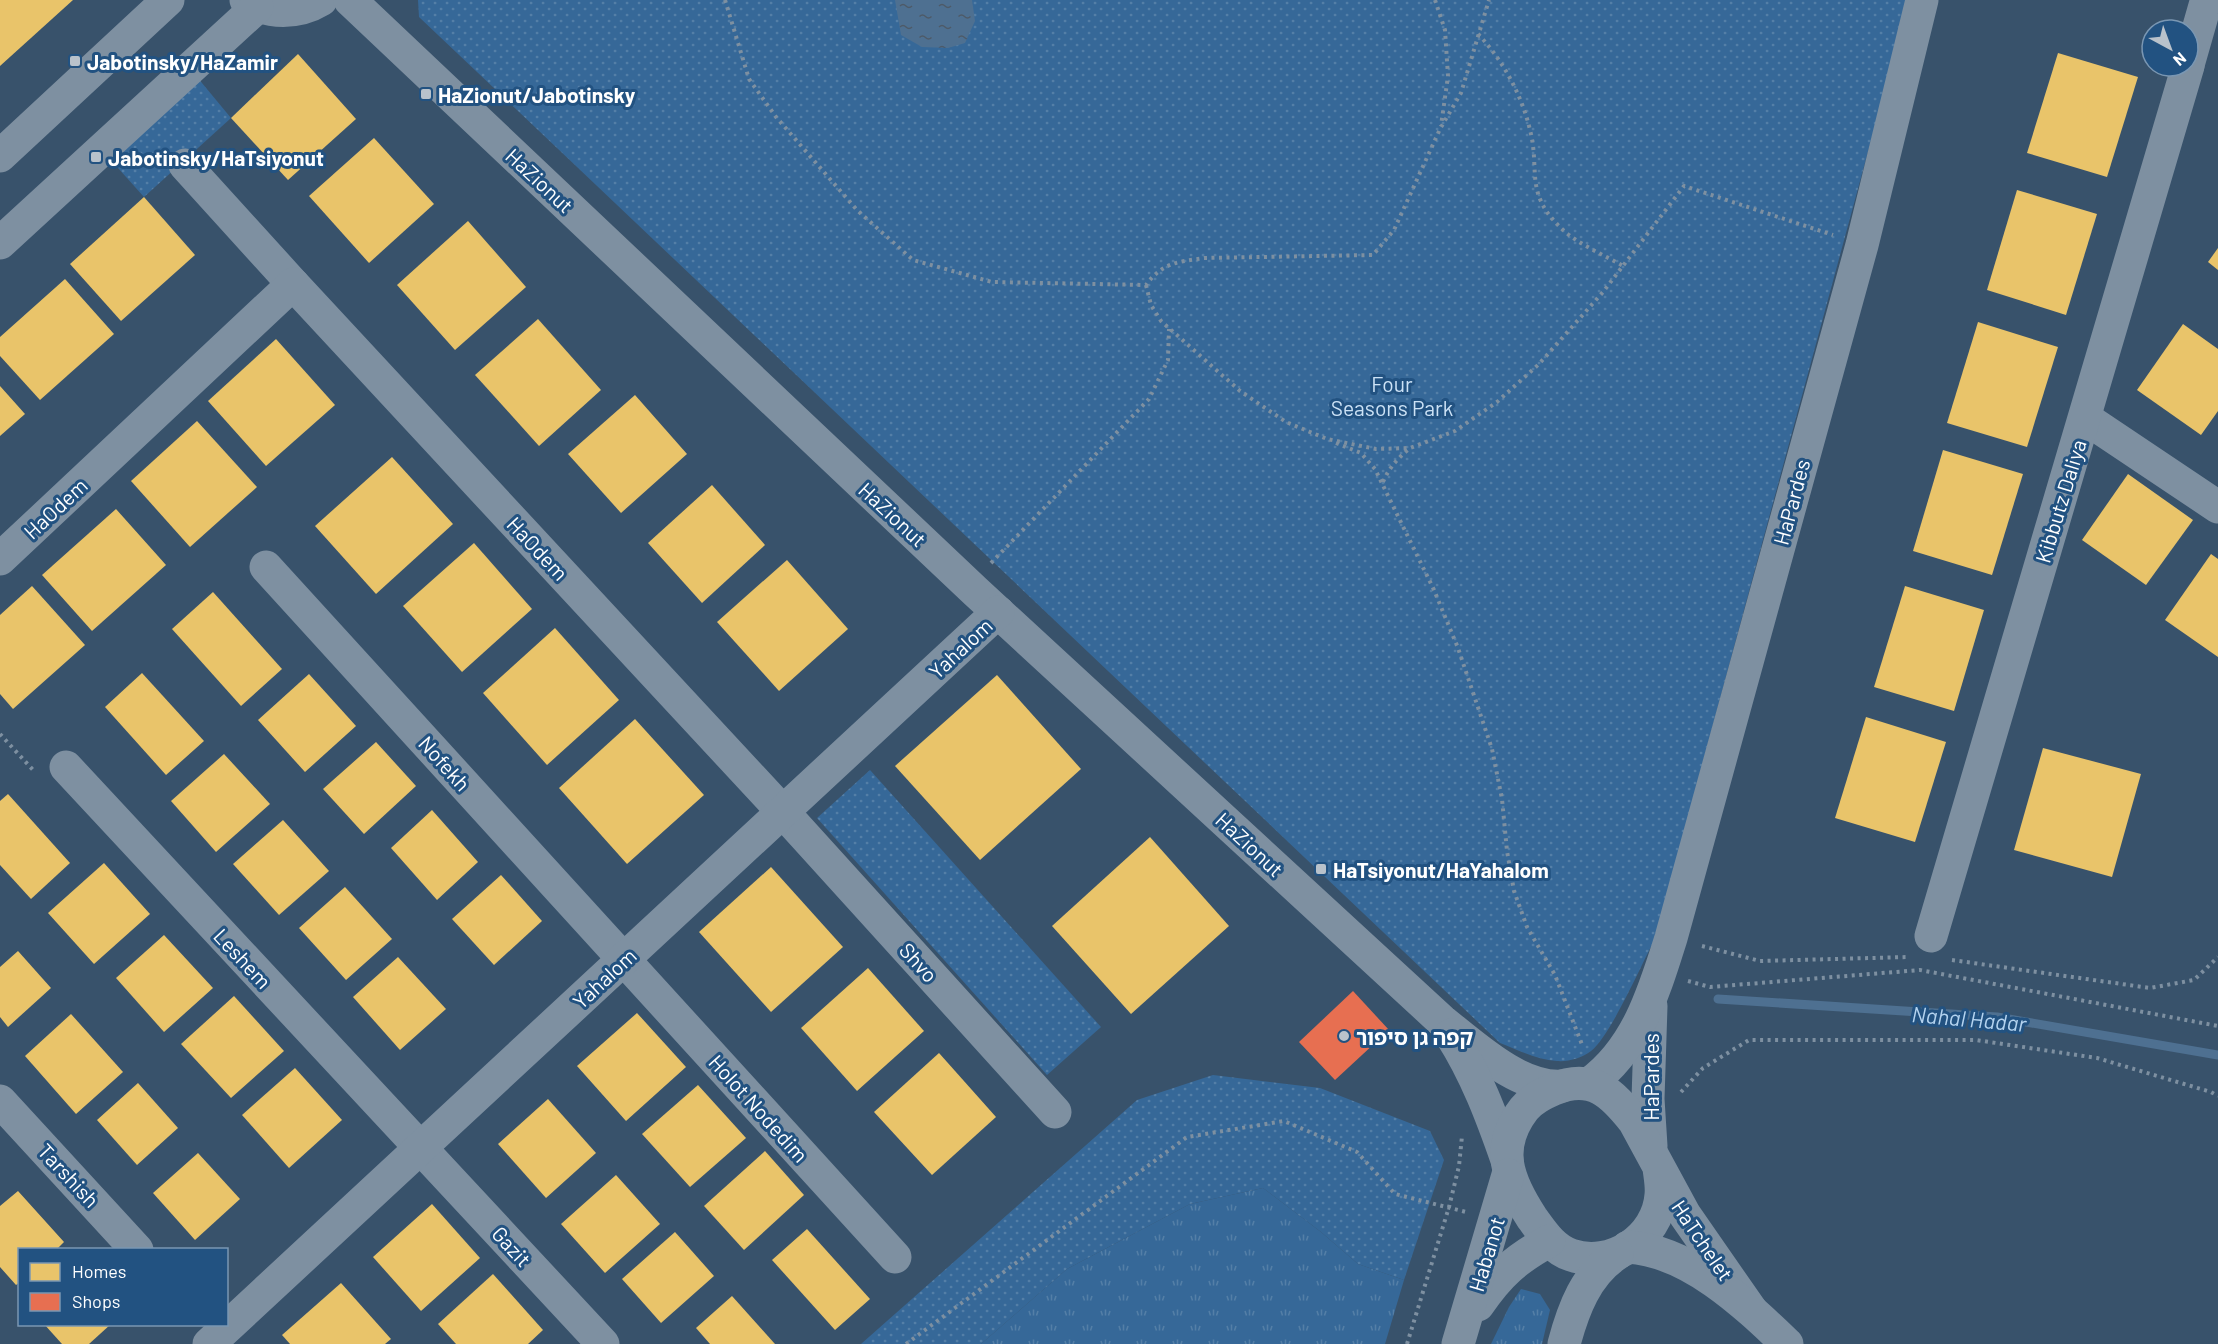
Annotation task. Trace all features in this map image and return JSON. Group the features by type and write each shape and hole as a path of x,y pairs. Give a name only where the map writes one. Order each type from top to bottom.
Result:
{"street":[{"path":"0,156 168,0"},
{"path":"0,243 251,3 283,11 310,7 321,0"},
{"name":"HaZionut","path":"350,0 969,585 1442,1021 1502,1066 1536,1082 1553,1086 1582,1083"},
{"name":"HaPardes","path":"1582,1083 1616,1059 1628,1042 1655,987 1862,245 1922,0"},
{"name":"Kibbutz Daliya","path":"2200,27 2208,1"},
{"name":"Kibbutz Daliya","path":"1930,936 2184,78"},
{"name":"HaOdem","path":"185,165 783,812"},
{"name":"HaOdem","path":"0,559 293,284"},
{"path":"2085,418 2218,507"},
{"name":"Nofekh","path":"266,567 624,960"},
{"name":"Yahalom","path":"228,1324 998,612"},
{"name":"Leshem","path":"66,767 421,1148"},
{"name":"Shvo","path":"783,812 1055,1112"},
{"name":"Holot Nodedim","path":"624,960 895,1257"},
{"name":"HaPardes","path":"1655,987 1648,1099 1655,1161"},
{"name":"HaZionut","path":"1442,1021 1466,1058 1482,1094 1508,1167"},
{"path":"1582,1083 1605,1091 1624,1108 1634,1121 1655,1161 1661,1196 1650,1226 1640,1238 1597,1271 1588,1284 1566,1336 1568,1282 1554,1245 1529,1213 1508,1167 1508,1141 1518,1118 1538,1097 1582,1083"},
{"name":"Tarshish","path":"0,1101 135,1248"},
{"name":"Gazit","path":"421,1148 603,1344"},
{"name":"HaTchelet","path":"1655,1161 1685,1215 1751,1310"},
{"name":"Habanot","path":"1460,1338 1496,1222 1508,1167"},
{"path":"1554,1245 1570,1254 1585,1258 1601,1259 1623,1250"},
{"name":"Habanot","path":"1460,1338 1496,1279 1531,1251 1554,1245"},
{"name":"HaTchelet","path":"1623,1250 1643,1248 1700,1273 1751,1310 1787,1344"},
{"name":"Yahalom","path":"214,1337 226,1326"}],"path":[{"path":"725,0 749,79 776,117 857,210 913,260 993,282 1146,285"},
{"path":"1435,0 1445,30 1448,76 1440,129"},
{"path":"1146,285 1157,270 1178,262 1204,258 1373,255 1394,230 1440,129 1461,93 1489,0"},
{"path":"1478,34 1502,65 1524,110 1534,149 1534,180 1539,199 1558,225 1570,235 1623,266"},
{"path":"1327,439 1376,449 1410,448 1455,431 1497,402 1539,364 1603,292 1684,186 1862,245"},
{"path":"1146,285 1151,305 1161,321 1240,391 1286,422 1361,453 1383,482 1434,590 1458,648 1492,749 1502,799 1514,891 1527,927 1555,975 1582,1083"},
{"path":"969,585 1149,399 1168,360 1169,329"},
{"path":"1383,482 1397,459 1410,448"},
{"path":"1655,987 1710,987 1920,970 2218,1026"},
{"path":"1681,1092 1703,1068 1749,1040 1976,1040 2097,1058 2218,1096"},
{"path":"1407,1344 1459,1167 1462,1124 1466,1111 1482,1094"},
{"path":"906,1344 1187,1137 1284,1121 1357,1152 1395,1194 1449,1207 1496,1222"}],"green space":[{"name":"Four Seasons Park","path":"418,0 1909,0 1655,939 1616,1016 1599,1043 1583,1056 1561,1061 1535,1057 1500,1043 419,17"},
{"path":"197,77 231,118 144,197 109,158"},
{"path":"870,770 1101,1027 1047,1075 817,818"},
{"path":"1213,1075 1320,1088 1430,1131 1444,1160 1404,1280 1358,1264 1321,1232 1263,1188 1190,1204 1067,1269 981,1344 861,1344 1137,1100"},
{"path":"1263,1188 1321,1232 1358,1264 1404,1280 1385,1344 981,1344 1067,1269 1190,1204"},
{"path":"1521,1289 1540,1294 1550,1310 1542,1344 1491,1344 1509,1307"}],"water":[{"path":"895,0 972,0 975,21 965,43 948,48 922,47 901,35"}],"building: Homes":[{"path":"0,0 73,0 0,66"},
{"path":"2058,53 2138,77 2107,177 2027,153"},
{"path":"298,54 356,119 288,180 231,118"},
{"path":"374,138 434,204 369,263 309,196"},
{"path":"2017,190 2097,214 2066,315 1987,290"},
{"path":"144,197 195,255 121,321 70,264"},
{"path":"468,221 526,287 455,350 397,285"},
{"path":"2218,248 2218,270 2208,262"},
{"path":"65,279 114,334 40,400 0,356 0,337"},
{"path":"538,319 601,390 539,446 475,375"},
{"path":"1978,322 2058,347 2027,447 1947,423"},
{"path":"2183,324 2218,349 2218,411 2201,435 2137,390"},
{"path":"276,339 335,405 266,466 208,401"},
{"path":"0,386 25,414 0,436"},
{"path":"635,395 687,454 621,513 568,454"},
{"path":"197,421 257,487 190,547 131,481"},
{"path":"1943,450 2023,474 1992,575 1913,551"},
{"path":"392,457 453,524 376,594 315,526"},
{"path":"2128,474 2193,520 2146,585 2082,540"},
{"path":"712,485 765,545 702,603 648,543"},
{"path":"116,509 166,565 92,631 42,575"},
{"path":"474,543 532,609 462,672 403,606"},
{"path":"2211,554 2218,559 2218,657 2165,620"},
{"path":"787,560 848,629 779,691 717,622"},
{"path":"32,586 85,645 13,709 0,694 0,615"},
{"path":"1905,586 1984,610 1954,711 1874,687"},
{"path":"213,592 282,669 241,706 172,629"},
{"path":"555,628 619,700 547,765 483,693"},
{"path":"142,673 204,741 166,775 105,707"},
{"path":"309,674 356,726 305,772 258,720"},
{"path":"997,675 1081,769 980,860 895,766"},
{"path":"1866,717 1946,742 1915,842 1835,818"},
{"path":"635,719 704,795 627,864 559,788"},
{"path":"376,742 416,786 364,834 323,789"},
{"path":"2043,748 2141,774 2112,877 2014,850"},
{"path":"224,754 270,804 216,852 171,801"},
{"path":"8,794 70,863 31,899 0,865 0,801"},
{"path":"432,810 478,862 437,900 391,848"},
{"path":"283,820 329,871 279,915 233,864"},
{"path":"1150,837 1229,926 1131,1014 1052,926"},
{"path":"104,863 150,914 94,964 48,913"},
{"path":"771,867 843,947 771,1012 699,932"},
{"path":"501,875 542,921 494,965 452,919"},
{"path":"345,887 392,939 346,980 299,928"},
{"path":"164,935 213,988 164,1032 116,978"},
{"path":"18,951 51,988 8,1027 0,1017 0,967"},
{"path":"398,957 446,1009 400,1050 353,997"},
{"path":"868,968 924,1031 857,1091 801,1028"},
{"path":"234,996 284,1051 231,1098 181,1044"},
{"path":"637,1013 686,1067 626,1121 577,1066"},
{"path":"71,1014 123,1072 76,1114 25,1056"},
{"path":"939,1053 996,1117 932,1175 874,1112"},
{"path":"295,1068 342,1120 289,1168 242,1115"},
{"path":"138,1083 178,1128 137,1165 97,1120"},
{"path":"698,1085 746,1138 690,1187 642,1134"},
{"path":"548,1099 596,1153 546,1198 498,1144"},
{"path":"765,1151 804,1195 744,1250 704,1206"},
{"path":"198,1153 240,1199 195,1240 153,1193"},
{"path":"616,1175 660,1224 605,1273 561,1224"},
{"path":"18,1191 64,1242 58,1248 18,1248 18,1284 16,1285 0,1267 0,1206"},
{"path":"432,1204 480,1258 421,1311 373,1257"},
{"path":"807,1229 870,1299 835,1330 772,1260"},
{"path":"675,1232 714,1276 661,1323 622,1279"},
{"path":"493,1274 543,1330 528,1344 456,1344 438,1324"},
{"path":"341,1283 391,1339 385,1344 290,1344 282,1335"},
{"path":"732,1296 775,1344 710,1344 696,1328"},
{"path":"46,1326 109,1326 89,1344 62,1344"}],"building: Shops":[{"name":"קפה גן סיפור","path":"1353,991 1389,1030 1335,1080 1299,1042"}],"waterway":[{"name":"Nahal Hadar","path":"1718,999 1997,1017 2218,1055"}],"place":[{"name":"Jabotinsky/HaZamir","path":"75,61"},
{"name":"HaZionut/Jabotinsky","path":"426,94"},
{"name":"Jabotinsky/HaTsiyonut","path":"96,157"},
{"name":"HaTsiyonut/HaYahalom","path":"1321,869"},
{"name":"קפה גן סיפור","path":"1344,1036"}]}
